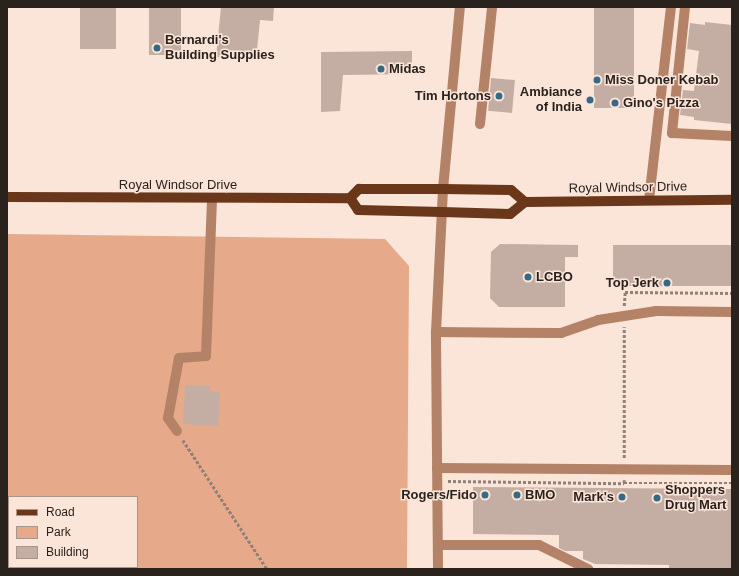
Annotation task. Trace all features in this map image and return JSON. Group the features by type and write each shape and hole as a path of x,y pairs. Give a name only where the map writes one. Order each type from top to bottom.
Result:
{"main road":[{"name":"Royal Windsor Drive","path":"7,197 350,198 359,189 443,189 511,190 525,202 732,200"},
{"path":"350,198 358,210 510,214 525,202"}],"lane":[{"path":"438,569 436,332 443,189 460,7"},
{"path":"480,124 492,7"},
{"path":"649,200 671,7"},
{"path":"685,7 672,133 732,136"},
{"path":"177,431 168,418 178,358 206,356 212,198"},
{"path":"436,332 561,333 598,320 656,311 732,312"},
{"path":"437,468 732,470"},
{"path":"438,545 539,545 588,569"}],"path":[{"path":"624,306 624,292 732,293"},
{"path":"624,325 624,461"},
{"path":"177,431 266,569"},
{"path":"438,481 624,481 732,484"}],"green space":[{"path":"7,234 385,239 409,266 407,569 7,569"}],"building":[{"path":"80,7 116,7 116,49 80,49"},
{"path":"149,7 181,7 181,55 149,55"},
{"path":"221,7 274,7 273,21 260,20 256,60 216,57"},
{"path":"594,7 634,7 634,108 594,108"},
{"path":"705,22 732,25 732,124 694,120 694,117 680,115 683,90 694,91 699,51 687,49 690,23 705,25"},
{"path":"412,51 412,74 343,75 340,111 321,112 321,52"},
{"name":"Tim Hortons","path":"491,78 515,80 512,113 488,111"},
{"name":"LCBO","path":"500,244 578,245 578,257 565,257 565,307 499,307 490,298 491,252"},
{"path":"613,245 732,245 732,286 613,286"},
{"path":"185,385 210,386 210,391 220,392 218,426 183,424"},
{"path":"473,487 732,489 732,569 669,569 669,565 595,564 583,559 583,551 565,551 559,548 559,535 473,534"}],"place":[{"name":"Bernardi's Building Supplies","path":"157,48"},
{"name":"Midas","path":"381,69"},
{"name":"Miss Doner Kebab","path":"597,80"},
{"name":"Tim Hortons","path":"499,96"},
{"name":"Ambiance of India","path":"590,100"},
{"name":"Gino's Pizza","path":"615,103"},
{"name":"LCBO","path":"528,277"},
{"name":"Top Jerk","path":"667,283"},
{"name":"Rogers/Fido","path":"485,495"},
{"name":"BMO","path":"517,495"},
{"name":"Mark's","path":"622,497"},
{"name":"Shoppers Drug Mart","path":"657,498"}]}
